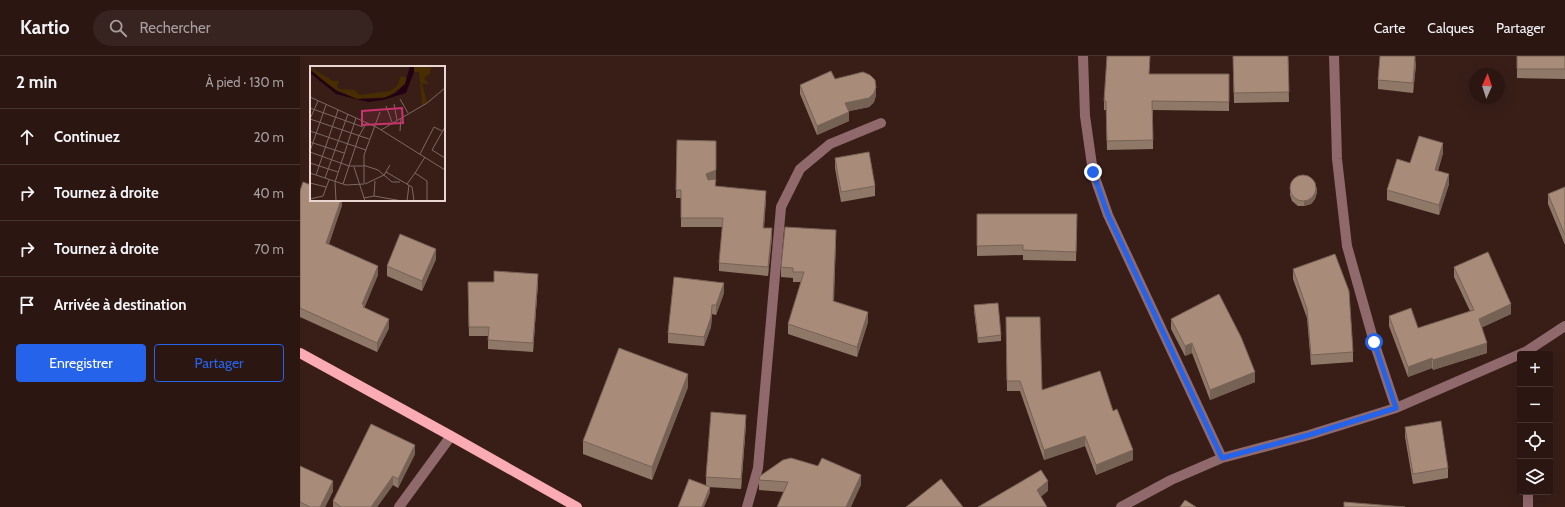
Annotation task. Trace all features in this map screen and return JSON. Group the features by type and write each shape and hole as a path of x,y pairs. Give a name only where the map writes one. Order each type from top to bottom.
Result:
{"main road":[{"path":"300,354 451,436 577,507"}],"street":[{"path":"1083,56 1085,116 1093,172 1108,215 1222,458"},
{"path":"1334,56 1337,159 1347,246 1374,342 1396,408"},
{"path":"747,507 758,468 782,207 800,169 830,144 881,123"},
{"path":"1528,351 1565,326"},
{"path":"1121,507 1172,480 1222,458 1309,435 1396,408 1517,356"},
{"path":"399,507 451,436"},
{"path":"1528,495 1528,507"}],"building":[{"path":"1107,56 1150,56 1149,74 1229,74 1229,102 1152,101 1153,140 1107,141 1106,101 1104,101"},
{"path":"1233,56 1288,56 1289,92 1234,93"},
{"path":"1380,56 1415,56 1413,83 1378,80"},
{"path":"1517,56 1565,56 1565,69 1517,69"},
{"path":"831,71 835,79 863,72 870,75 875,80 876,87 874,93 869,98 845,103 849,112 817,126 800,85"},
{"path":"1419,136 1443,143 1435,170 1449,174 1439,205 1387,190 1397,159 1410,163"},
{"path":"677,140 716,141 716,170 706,174 708,180 716,179 715,186 766,191 763,228 772,228 768,267 719,263 723,218 681,218 681,190 676,190"},
{"path":"869,152 875,186 841,192 835,158"},
{"path":"1303,175 1312,179 1316,188 1312,197 1303,201 1294,197 1290,188 1294,179"},
{"path":"303,182 310,185 310,201 341,201 326,243 378,266 362,304 364,305 363,307 389,319 377,343 300,308 300,191"},
{"path":"1565,187 1565,235 1548,194"},
{"path":"977,214 1077,214 1076,252 1023,250 1023,245 977,246"},
{"path":"785,227 836,230 833,301 868,312 857,347 788,324 804,272 793,272 793,268 781,267"},
{"path":"400,234 436,249 422,281 387,266"},
{"path":"1488,252 1511,304 1479,319 1487,343 1433,360 1432,358 1408,367 1389,316 1411,308 1418,328 1474,310 1454,267"},
{"path":"1335,254 1349,291 1353,352 1311,355 1307,309 1293,269"},
{"path":"494,271 538,274 533,343 488,340 489,327 469,327 468,282 494,282"},
{"path":"674,277 724,283 716,305 712,305 711,317 704,337 668,333"},
{"path":"1219,294 1241,337 1255,372 1210,390 1192,343 1185,346 1171,319"},
{"path":"998,303 1001,335 978,338 974,305"},
{"path":"1006,317 1040,317 1042,390 1100,371 1113,411 1117,409 1133,450 1096,465 1085,436 1044,450 1020,381 1007,381"},
{"path":"619,348 688,374 652,467 583,441"},
{"path":"711,412 746,415 741,479 706,477"},
{"path":"1441,421 1448,468 1413,474 1405,427"},
{"path":"371,424 415,445 398,479 393,476 371,507 341,507 333,501"},
{"path":"791,458 818,466 822,458 861,475 846,507 777,507 788,482 759,480 760,476 783,460"},
{"path":"300,466 333,481 320,507 310,507 300,502"},
{"path":"1041,470 1048,481 1037,490 1047,507 978,507"},
{"path":"689,479 710,487 702,507 678,507"},
{"path":"941,479 963,507 906,507"},
{"path":"1185,500 1196,507 1180,507"},
{"path":"1344,502 1405,507 1344,507"}],"route":[{"path":"1093,172 1108,215 1222,458 1309,435 1396,408 1374,342"}]}
